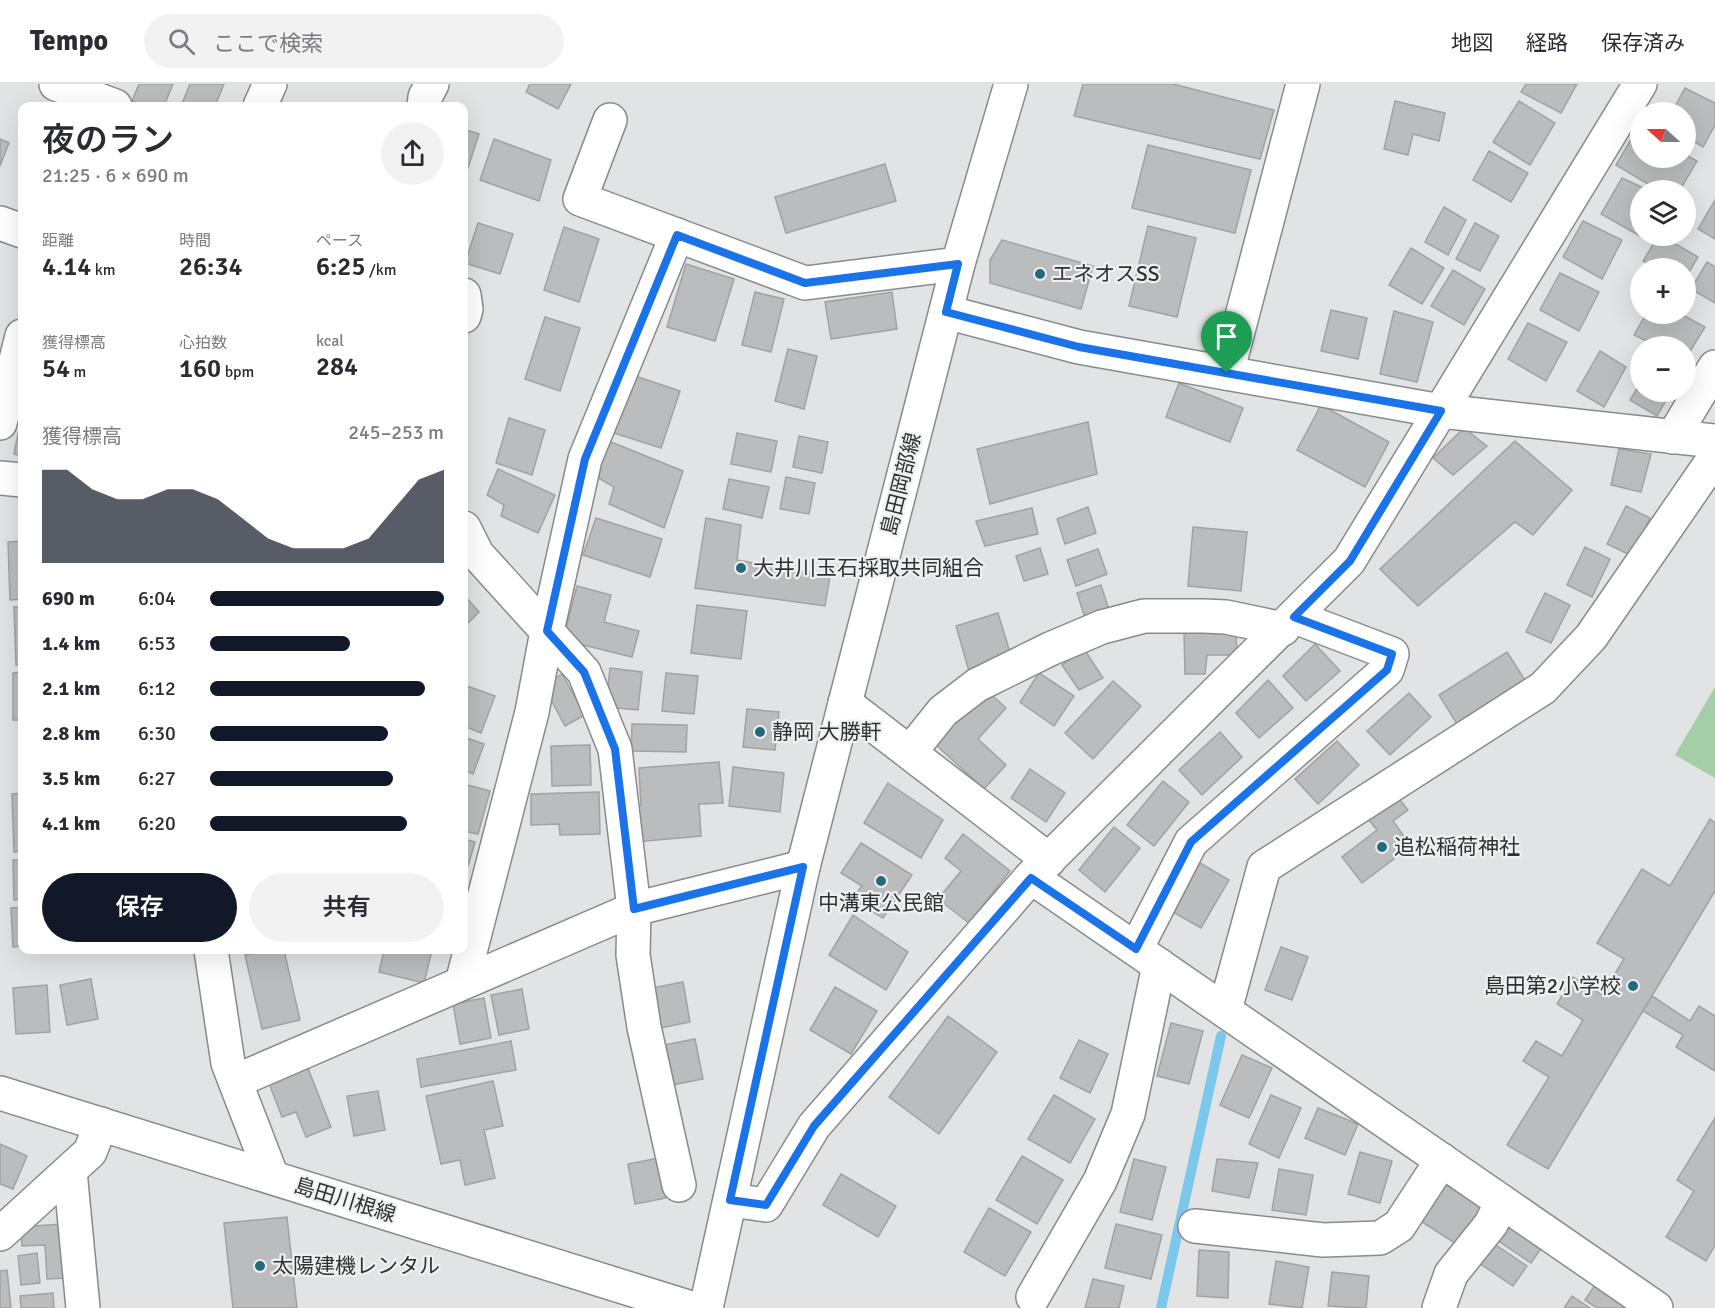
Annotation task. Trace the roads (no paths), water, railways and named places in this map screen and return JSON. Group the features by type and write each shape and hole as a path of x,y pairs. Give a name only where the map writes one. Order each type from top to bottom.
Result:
{"street":[{"path":"56,84 104,102"},
{"path":"262,102 270,84"},
{"path":"424,102 432,84"},
{"name":"島田岡部線","path":"706,1308 803,867 958,264 1011,84"},
{"path":"1227,373 1302,84"},
{"path":"730,1200 766,1205 814,1126 1040,869 1350,561 1640,84"},
{"path":"610,120 580,199 805,283 958,264"},
{"path":"0,223 18,230"},
{"path":"462,983 532,712 547,631 585,459 677,235"},
{"path":"946,312 1079,347 1441,411 1715,441"},
{"path":"0,423 18,352"},
{"path":"1673,437 1715,367"},
{"path":"1225,1010 1264,867 1543,688 1591,637 1715,458"},
{"path":"0,478 18,480"},
{"path":"468,536 477,554 584,672 615,749 634,909 633,955 644,1027 679,1185"},
{"path":"910,752 943,711 977,685 1050,649 1102,627 1144,616 1226,616 1289,623 1392,654 1387,670 1191,842 1147,957 1128,1114 1100,1181 1033,1298"},
{"path":"845,704 910,752 1040,869 1147,957 1656,1308"},
{"path":"236,1081 634,909 803,867"},
{"path":"212,954 228,1063 272,1177"},
{"name":"島田川根線","path":"0,1093 691,1308"},
{"path":"0,1234 90,1152 101,1124"},
{"path":"1195,1226 1323,1240 1380,1238 1399,1226 1442,1160"},
{"path":"70,1171 83,1308"},
{"path":"1439,1308 1451,1274 1491,1224 1502,1202"}],"waterway":[{"path":"1161,1308 1221,1036"}],"place":[{"name":"エネオスSS","path":"1040,274"},
{"name":"大井川玉石採取共同組合","path":"741,568"},
{"name":"静岡 大勝軒","path":"760,732"},
{"name":"追松稲荷神社","path":"1382,847"},
{"name":"中溝東公民館","path":"881,881"},
{"name":"島田第2小学校","path":"1633,986"},
{"name":"太陽建機レンタル","path":"260,1266"}]}
